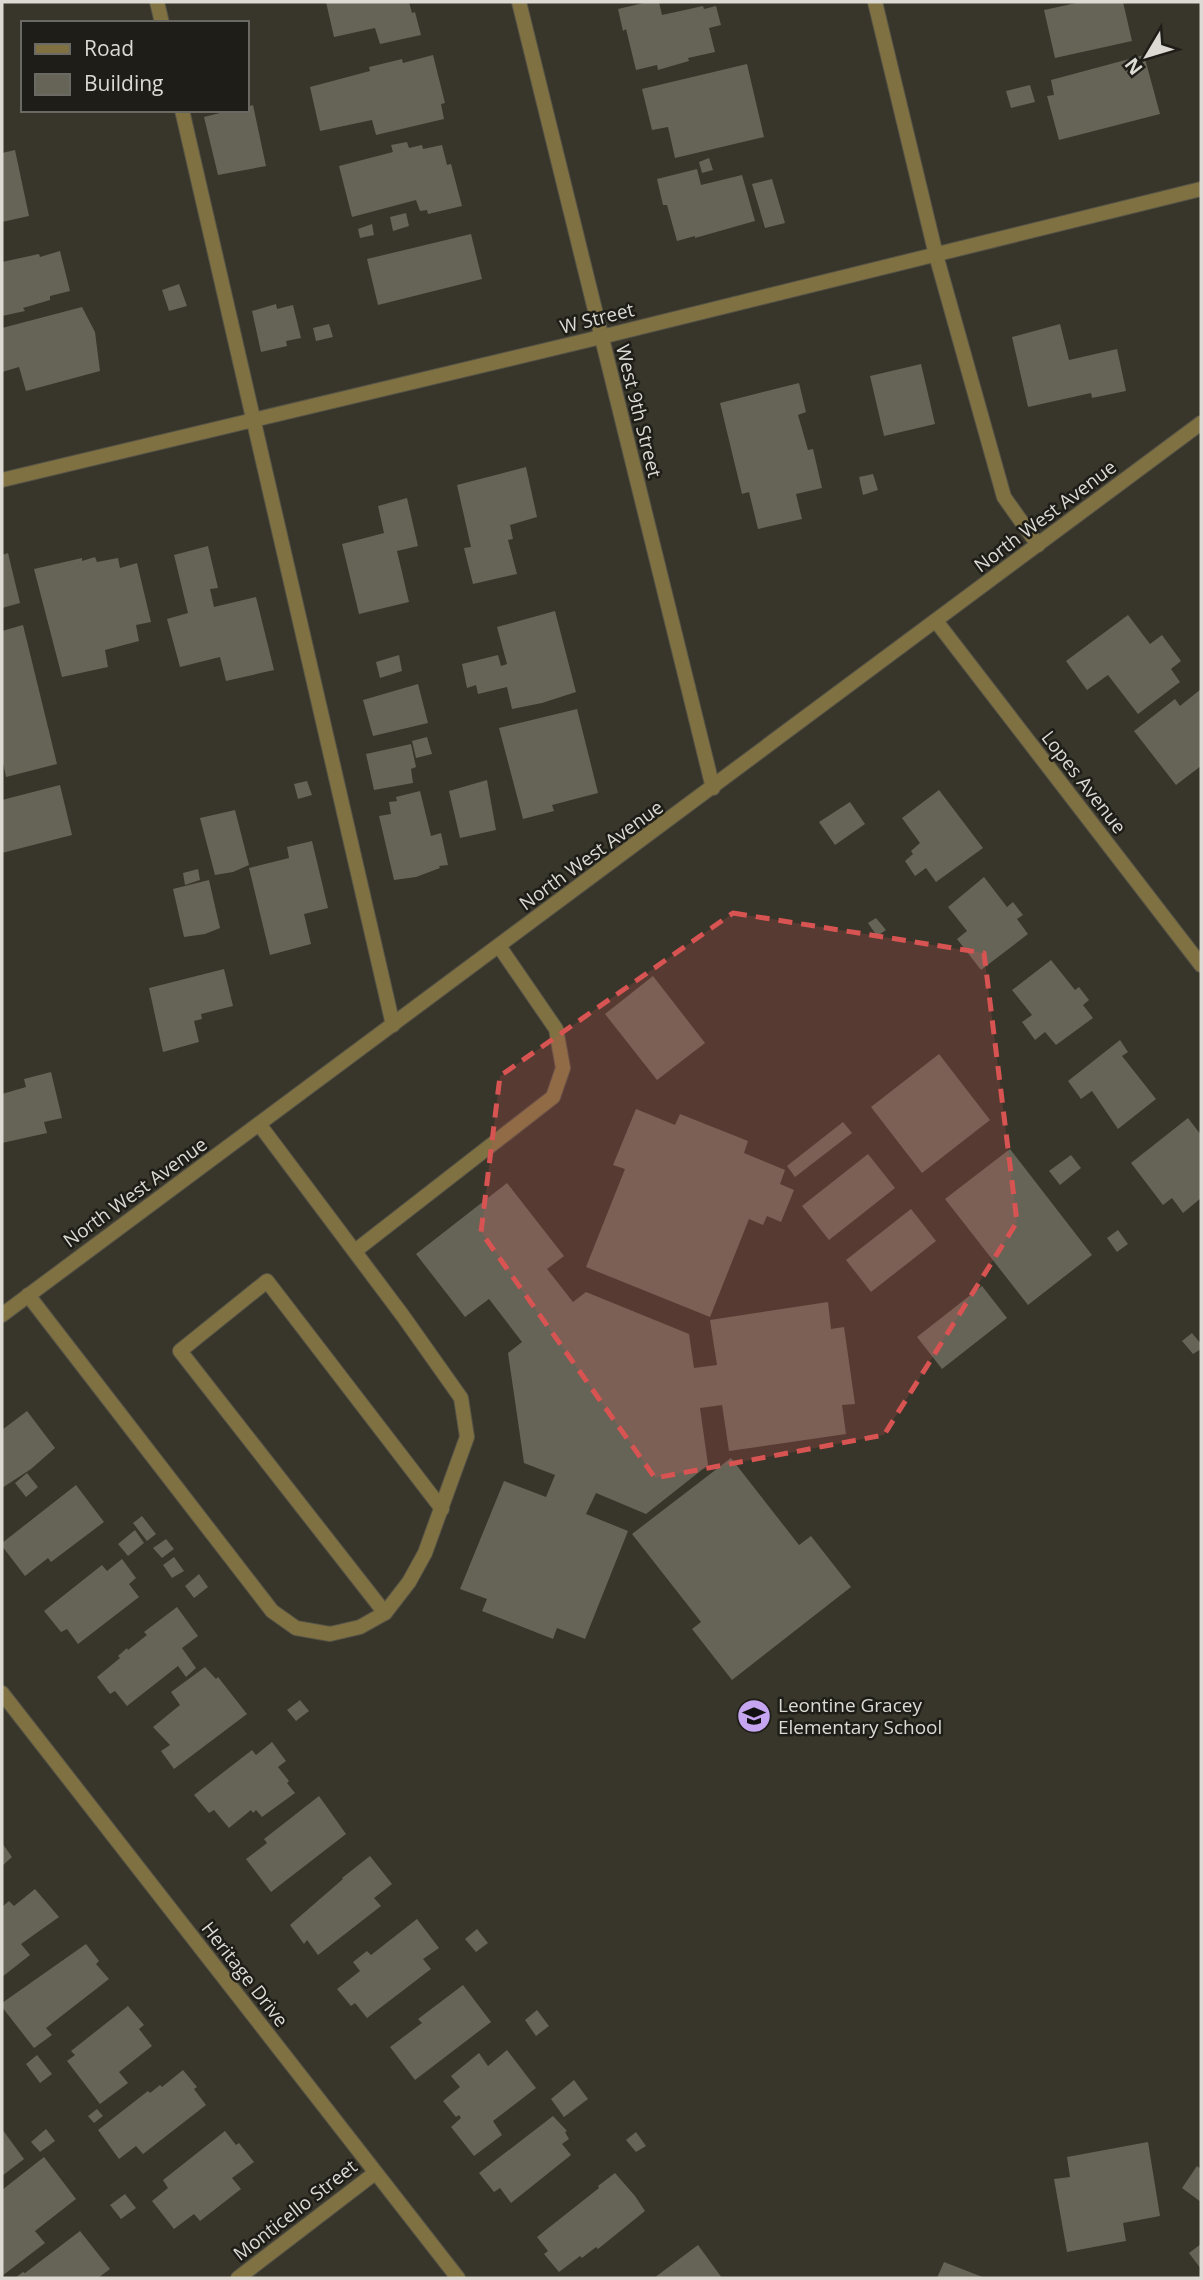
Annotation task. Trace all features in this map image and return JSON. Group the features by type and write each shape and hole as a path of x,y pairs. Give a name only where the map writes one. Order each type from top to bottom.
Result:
{"street":[{"path":"157,2 162,21"},
{"name":"West 9th Street","path":"519,2 713,788"},
{"path":"876,2 936,255 1004,497 1038,545"},
{"path":"182,112 393,1025"},
{"name":"W Street","path":"2,480 601,337 1201,189"},
{"name":"North West Avenue","path":"2,1315 1201,423"},
{"name":"Lopes Avenue","path":"936,621 1201,965"},
{"path":"355,1251 553,1097 563,1068 556,1029 499,946"},
{"path":"28,1295 272,1611 296,1628 330,1634 360,1627 385,1613 409,1582 425,1553 442,1509 467,1437 461,1398 259,1124"},
{"path":"385,1613 180,1351 267,1281 442,1509"},
{"name":"Heritage Drive","path":"2,1693 458,2278"},
{"name":"Monticello Street","path":"238,2278 375,2173"}],"highlighted area":[{"path":"733,913 984,953 1017,1222 884,1435 655,1478 481,1232 500,1076"}],"building":[{"path":"326,2 409,2 412,13 415,12 421,35 380,44 375,28 334,37"},
{"path":"659,2 662,15 703,6 704,9 716,6 721,25 709,28 715,52 688,58 689,61 658,70 657,65 636,70 618,9"},
{"path":"1081,2 1123,2 1132,41 1055,58 1044,10"},
{"path":"433,55 445,103 441,104 444,119 376,135 372,120 320,131 310,87 370,71 369,67 402,59 403,63"},
{"path":"1144,55 1160,114 1059,140 1047,96 1054,95 1051,80"},
{"path":"747,64 764,137 675,158 668,127 652,130 642,89"},
{"path":"1030,85 1035,102 1011,108 1006,91"},
{"path":"253,105 266,166 218,175 204,117 224,112 248,112 248,107"},
{"path":"407,142 409,148 422,145 423,149 442,145 447,165 451,164 462,206 428,214 427,210 420,211 416,200 352,217 339,166 393,152 391,145"},
{"path":"15,150 29,216 2,222 2,153"},
{"path":"709,158 713,170 702,173 699,162"},
{"path":"697,169 701,185 742,175 755,221 677,241 667,205 663,205 657,179"},
{"path":"772,179 785,223 765,228 752,184"},
{"path":"406,213 409,226 393,231 390,217"},
{"path":"372,224 374,235 360,238 358,229"},
{"path":"471,234 482,279 378,305 367,259"},
{"path":"60,251 70,291 50,296 50,300 23,308 25,311 2,316 2,262 39,254 40,257"},
{"path":"179,284 187,306 169,311 162,290"},
{"path":"276,304 277,309 293,305 301,338 286,341 287,346 261,352 252,311"},
{"path":"82,307 95,332 100,371 26,391 19,367 2,372 2,328"},
{"path":"329,324 333,337 316,341 313,328"},
{"path":"1060,324 1069,360 1117,349 1126,391 1092,398 1091,393 1028,407 1012,337"},
{"path":"921,364 935,424 884,436 870,376"},
{"path":"799,383 806,412 798,415 808,450 813,449 822,488 796,494 802,519 758,529 749,492 742,494 720,403"},
{"path":"526,467 537,517 510,525 513,539 508,540 517,574 473,584 464,548 471,547 457,485"},
{"path":"873,474 878,490 863,495 859,477"},
{"path":"407,498 418,546 397,551 409,602 359,614 342,544 384,533 378,506"},
{"path":"208,546 218,588 210,589 214,607 256,597 274,670 226,681 220,657 180,667 167,619 188,613 174,555"},
{"path":"8,553 20,603 2,608 2,555"},
{"path":"95,557 97,562 118,558 120,568 137,563 151,622 136,625 139,641 105,650 108,667 62,677 34,569"},
{"path":"555,611 576,692 512,709 507,687 478,694 476,685 467,688 462,664 498,655 501,666 507,664 497,627"},
{"path":"1128,615 1150,644 1162,635 1181,661 1171,669 1180,682 1138,714 1108,675 1087,690 1066,661"},
{"path":"23,625 57,764 6,777 2,758 2,631"},
{"path":"399,655 402,671 380,678 376,662"},
{"path":"418,684 428,723 373,736 363,700"},
{"path":"1201,689 1201,766 1176,785 1134,731 1175,699 1180,706"},
{"path":"577,709 598,793 552,805 554,811 523,819 499,728"},
{"path":"427,737 432,754 416,758 412,741"},
{"path":"411,744 416,767 411,769 413,783 374,790 366,754"},
{"path":"487,780 496,830 460,838 449,791"},
{"path":"307,781 312,795 298,799 294,784"},
{"path":"60,785 72,835 2,853 2,800"},
{"path":"939,790 983,848 936,882 926,868 915,876 905,861 920,843 902,818"},
{"path":"420,791 431,836 441,833 448,865 439,866 440,868 416,877 394,880 379,816 391,814 389,802 397,801 396,797"},
{"path":"850,802 865,824 835,845 819,822"},
{"path":"235,810 249,865 233,872 215,875 200,818"},
{"path":"312,841 328,908 304,914 311,944 270,955 249,868 289,858 287,847"},
{"path":"198,869 200,880 185,885 183,873"},
{"path":"984,877 1007,907 1013,902 1023,915 1017,919 1028,934 981,970 957,939 967,931 948,907"},
{"path":"209,880 220,928 205,934 184,937 173,889"},
{"path":"876,918 886,930 877,936 868,923"},
{"path":"1051,960 1075,990 1079,987 1089,1000 1083,1005 1093,1018 1056,1045 1045,1032 1035,1040 1022,1022 1032,1015 1012,990"},
{"path":"224,969 233,1006 201,1014 202,1019 194,1021 199,1042 163,1052 149,988"},
{"path":"653,976 705,1043 657,1080 605,1014"},
{"path":"1120,1040 1128,1052 1122,1056 1156,1099 1118,1129 1092,1091 1081,1099 1068,1081"},
{"path":"939,1054 990,1120 922,1173 871,1107"},
{"path":"51,1072 62,1118 44,1122 47,1133 2,1143 2,1094 26,1087 24,1079"},
{"path":"636,1109 675,1125 680,1114 748,1141 744,1153 785,1170 780,1184 794,1190 781,1222 767,1216 763,1225 749,1219 710,1317 586,1267 625,1169 613,1165"},
{"path":"1188,1118 1201,1135 1201,1198 1183,1213 1172,1198 1163,1205 1131,1163"},
{"path":"843,1122 852,1133 795,1177 787,1166"},
{"path":"1010,1149 1092,1255 1028,1305 945,1199"},
{"path":"868,1154 895,1188 829,1240 802,1206"},
{"path":"1071,1155 1081,1168 1060,1185 1049,1171"},
{"path":"507,1183 564,1256 547,1269 573,1302 586,1292 689,1334 694,1368 717,1365 710,1320 828,1302 831,1329 844,1327 855,1404 842,1405 846,1434 729,1451 722,1405 700,1408 708,1465 646,1514 596,1493 586,1514 628,1531 585,1639 557,1628 553,1639 482,1611 487,1599 460,1589 504,1481 546,1497 555,1475 524,1463 508,1353 522,1342 489,1299 465,1317 416,1254"},
{"path":"911,1209 936,1241 871,1292 846,1260"},
{"path":"1118,1230 1128,1244 1117,1252 1107,1238"},
{"path":"982,1286 1007,1318 942,1369 917,1337"},
{"path":"1192,1333 1201,1344 1201,1349 1193,1354 1182,1341"},
{"path":"27,1411 55,1448 31,1469 2,1488 2,1430"},
{"path":"731,1458 799,1545 811,1536 851,1587 732,1680 692,1629 701,1622 632,1534"},
{"path":"27,1473 38,1487 26,1497 15,1483"},
{"path":"76,1485 104,1522 51,1562 48,1558 25,1576 2,1543"},
{"path":"142,1516 156,1534 147,1541 133,1523"},
{"path":"135,1530 144,1543 128,1556 118,1544"},
{"path":"166,1539 174,1549 162,1558 153,1548"},
{"path":"174,1557 184,1571 172,1578 163,1565"},
{"path":"122,1559 136,1578 129,1584 139,1597 78,1644 67,1629 61,1632 44,1611 102,1565 107,1571"},
{"path":"199,1574 208,1587 194,1598 185,1586"},
{"path":"177,1607 198,1636 182,1648 196,1668 186,1677 178,1666 127,1706 115,1691 110,1694 97,1677 120,1658 118,1656 127,1648 128,1650 147,1635 144,1632"},
{"path":"205,1667 216,1679 218,1677 247,1714 174,1769 161,1751 170,1745 153,1727 180,1705 171,1692"},
{"path":"300,1700 309,1711 296,1721 287,1710"},
{"path":"272,1742 286,1761 278,1767 295,1793 262,1817 256,1810 253,1813 251,1810 229,1828 214,1810 209,1813 194,1795 252,1750 256,1755"},
{"path":"319,1796 346,1834 271,1892 246,1859 267,1843 264,1839"},
{"path":"2,1843 12,1857 2,1866"},
{"path":"370,1856 392,1884 374,1898 381,1906 318,1955 307,1940 304,1944 290,1925"},
{"path":"35,1889 59,1917 21,1944 30,1955 2,1977 2,1907 9,1901 14,1906"},
{"path":"417,1919 439,1948 423,1959 431,1969 367,2018 355,2003 351,2006 337,1989 360,1971 353,1962 367,1951 371,1955"},
{"path":"477,1929 488,1943 476,1952 465,1939"},
{"path":"86,1944 99,1961 96,1964 109,1979 46,2028 52,2035 34,2048 2,2007 2,2003"},
{"path":"463,1985 491,2022 415,2080 390,2047 422,2023 418,2019"},
{"path":"128,2006 144,2025 139,2029 152,2046 119,2072 128,2083 100,2104 67,2061 75,2055 71,2051"},
{"path":"537,2010 549,2026 536,2036 525,2020"},
{"path":"507,2050 536,2088 493,2121 502,2135 474,2156 451,2127 461,2118 459,2115 456,2117 443,2101 460,2087 451,2076 479,2053 488,2066"},
{"path":"37,2055 52,2074 40,2083 26,2064"},
{"path":"183,2070 197,2087 194,2089 206,2105 143,2154 136,2146 119,2159 98,2130 148,2091 150,2093 160,2085 162,2087"},
{"path":"574,2080 588,2099 564,2117 551,2099"},
{"path":"97,2109 103,2116 94,2123 88,2116"},
{"path":"553,2116 567,2131 565,2132 569,2139 562,2144 571,2155 511,2203 500,2188 494,2192 479,2173"},
{"path":"2,2129 24,2159 2,2176"},
{"path":"46,2129 55,2141 40,2152 31,2142"},
{"path":"225,2131 254,2162 232,2178 241,2189 200,2221 194,2214 174,2229 152,2201 168,2188 163,2180"},
{"path":"636,2132 646,2146 636,2152 626,2140"},
{"path":"1148,2142 1160,2216 1123,2223 1126,2241 1067,2252 1054,2179 1070,2177 1067,2157"},
{"path":"44,2157 76,2199 35,2231 45,2243 2,2276 2,2190"},
{"path":"1197,2166 1201,2169 1201,2202 1182,2188"},
{"path":"615,2173 645,2211 598,2249 596,2247 582,2258 580,2256 559,2272 544,2254 548,2251 537,2237"},
{"path":"125,2194 136,2208 121,2219 110,2205"},
{"path":"80,2231 110,2269 98,2278 15,2278 25,2273"},
{"path":"1201,2244 1201,2269 1189,2253"},
{"path":"698,2245 722,2278 654,2278"},
{"path":"944,2262 985,2278 937,2278"}],"place":[{"name":"Leontine Gracey Elementary School","path":"754,1716"}]}
